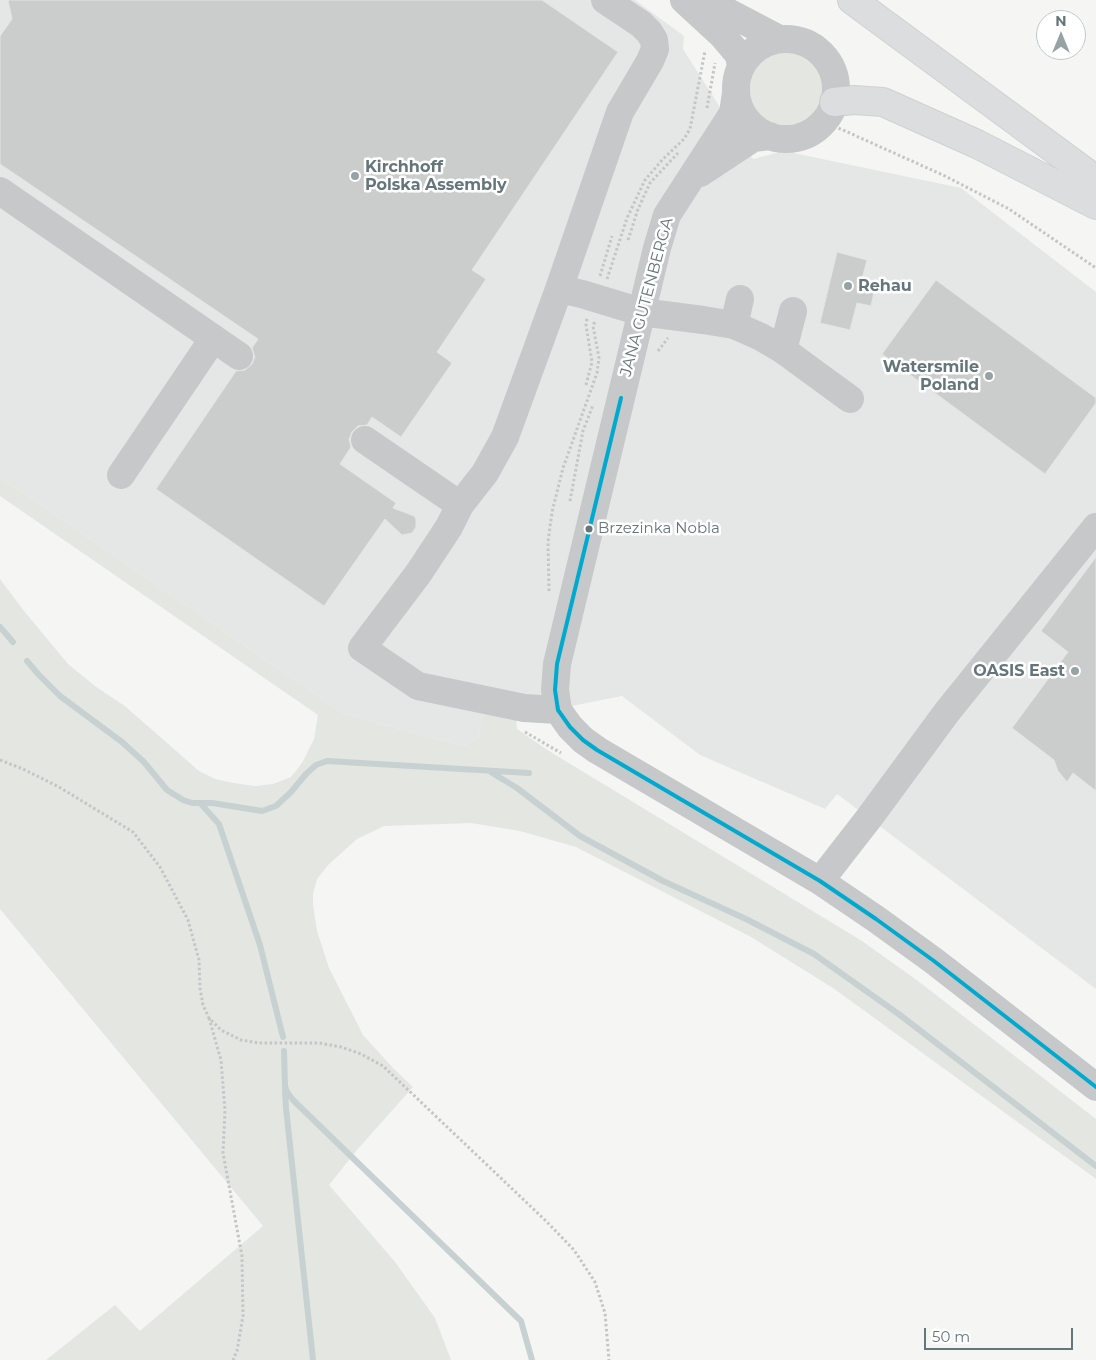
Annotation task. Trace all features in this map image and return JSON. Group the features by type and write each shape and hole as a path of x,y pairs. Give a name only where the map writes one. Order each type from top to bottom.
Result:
{"main road":[{"path":"852,0 1096,180"},
{"path":"829,112 854,100 884,102 977,144 1096,205"}],"street":[{"path":"558,710 524,708 418,686 362,648 418,574 449,527 460,505 485,473 505,437 559,289 620,112 655,49 654,40 641,24 605,0"},
{"path":"684,0 722,35 739,54 738,80 739,107 746,119 757,130 770,136 784,139 799,137 813,131 829,112 836,86 832,70 824,56 811,45 795,40 778,39 763,44 750,54 738,80"},
{"path":"705,0 778,39"},
{"name":"JANA GUTENBERGA","path":"738,80 733,113 667,216 657,248 557,664 554,690 558,710 570,727 597,750 820,881 934,961 1096,1087"},
{"name":"JANA GUTENBERGA","path":"688,181 753,138 770,136"},
{"path":"0,191 239,356"},
{"path":"559,289 641,312 704,320 737,312 760,337 783,350 850,400"},
{"path":"783,350 793,311"},
{"path":"121,475 212,339"},
{"path":"365,440 460,505"},
{"path":"820,881 870,818 947,712 1096,527"}],"path":[{"path":"586,385 592,362 586,326 635,199 645,180 684,139 690,129 705,55 704,48"},
{"path":"706,110 716,54"},
{"path":"829,112 1009,209 1096,268"},
{"path":"549,596 549,529 563,468 597,373 599,358 594,326 596,298 612,236"},
{"path":"657,353 664,342 673,335"},
{"path":"569,506 583,431 596,399"},
{"path":"524,708 520,724 522,730 567,756"},
{"path":"0,760 23,769 58,787 133,832 160,867 188,920 199,960 200,988 203,1004 221,1060 225,1111 223,1153 242,1256 243,1316 237,1351 233,1360"},
{"path":"208,1018 221,1030 241,1040 259,1043 319,1044 341,1047 361,1054 383,1066 406,1086 574,1250 595,1282 605,1313 609,1360"}],"shaded area":[{"path":"0,0 635,0 684,36 683,49 753,159 784,151 961,188 1096,292 1096,989 837,794 825,809 700,755 622,696 552,710 483,713 479,736 464,746 344,714 0,477"},
{"path":"786,53 800,56 812,63 819,75 822,89 819,103 812,115 800,122 786,125 772,122 760,115 753,103 750,89 753,75 760,63 772,56"},
{"path":"0,477 344,714 464,746 479,736 483,713 516,720 517,729 549,751 862,941 918,981 1096,1119 1096,1179 833,988 751,937 576,847 520,831 471,823 384,826 357,839 328,865 317,879 313,894 313,905 317,931 329,968 363,1035 413,1087 357,1150 329,1185 395,1262 435,1318 451,1360 46,1360 115,1305 140,1331 263,1226 0,909 0,579 68,664 95,686 126,707 199,771 215,779 255,786 273,784 291,777 302,763 314,739 318,715 0,496"}],"building":[{"path":"8,0 542,0 618,52 472,270 486,279 437,352 452,363 401,437 372,417 367,425 358,426 352,432 349,439 351,447 340,464 396,503 393,508 414,516 416,527 412,533 402,535 385,519 324,606 156,489 236,371 245,370 252,364 255,357 252,348 258,339 0,164 0,36 12,19"},
{"path":"837,252 867,260 862,279 876,283 871,306 857,303 850,330 820,323"},
{"name":"Watersmile Poland","path":"936,280 1096,398 1096,403 1045,474 882,354"},
{"name":"OASIS East","path":"1096,557 1096,791 1073,773 1067,782 1058,771 1054,760 1012,728 1068,652 1041,631"}],"waterway":[{"path":"0,627 13,642"},
{"path":"27,661 60,696 122,742 144,762 167,790 192,803 212,803 262,811 276,806 316,765 327,761 529,773"},
{"path":"489,771 517,788 580,836 663,881 746,919 814,954 900,1015 1096,1166"},
{"path":"201,804 219,824 260,945 283,1037"},
{"path":"284,1051 285,1086 293,1100 521,1321 532,1360"},
{"path":"285,1090 313,1360"}],"transit line":[{"path":"621,398 557,664 555,690 558,710 570,727 597,750 820,881 876,919 934,961 1096,1087"}],"place":[{"name":"Kirchhoff Polska Assembly","path":"355,176"},
{"name":"Rehau","path":"848,286"},
{"name":"Watersmile Poland","path":"989,376"},
{"name":"Brzezinka Nobla","path":"589,529"},
{"name":"OASIS East","path":"1075,671"}]}
